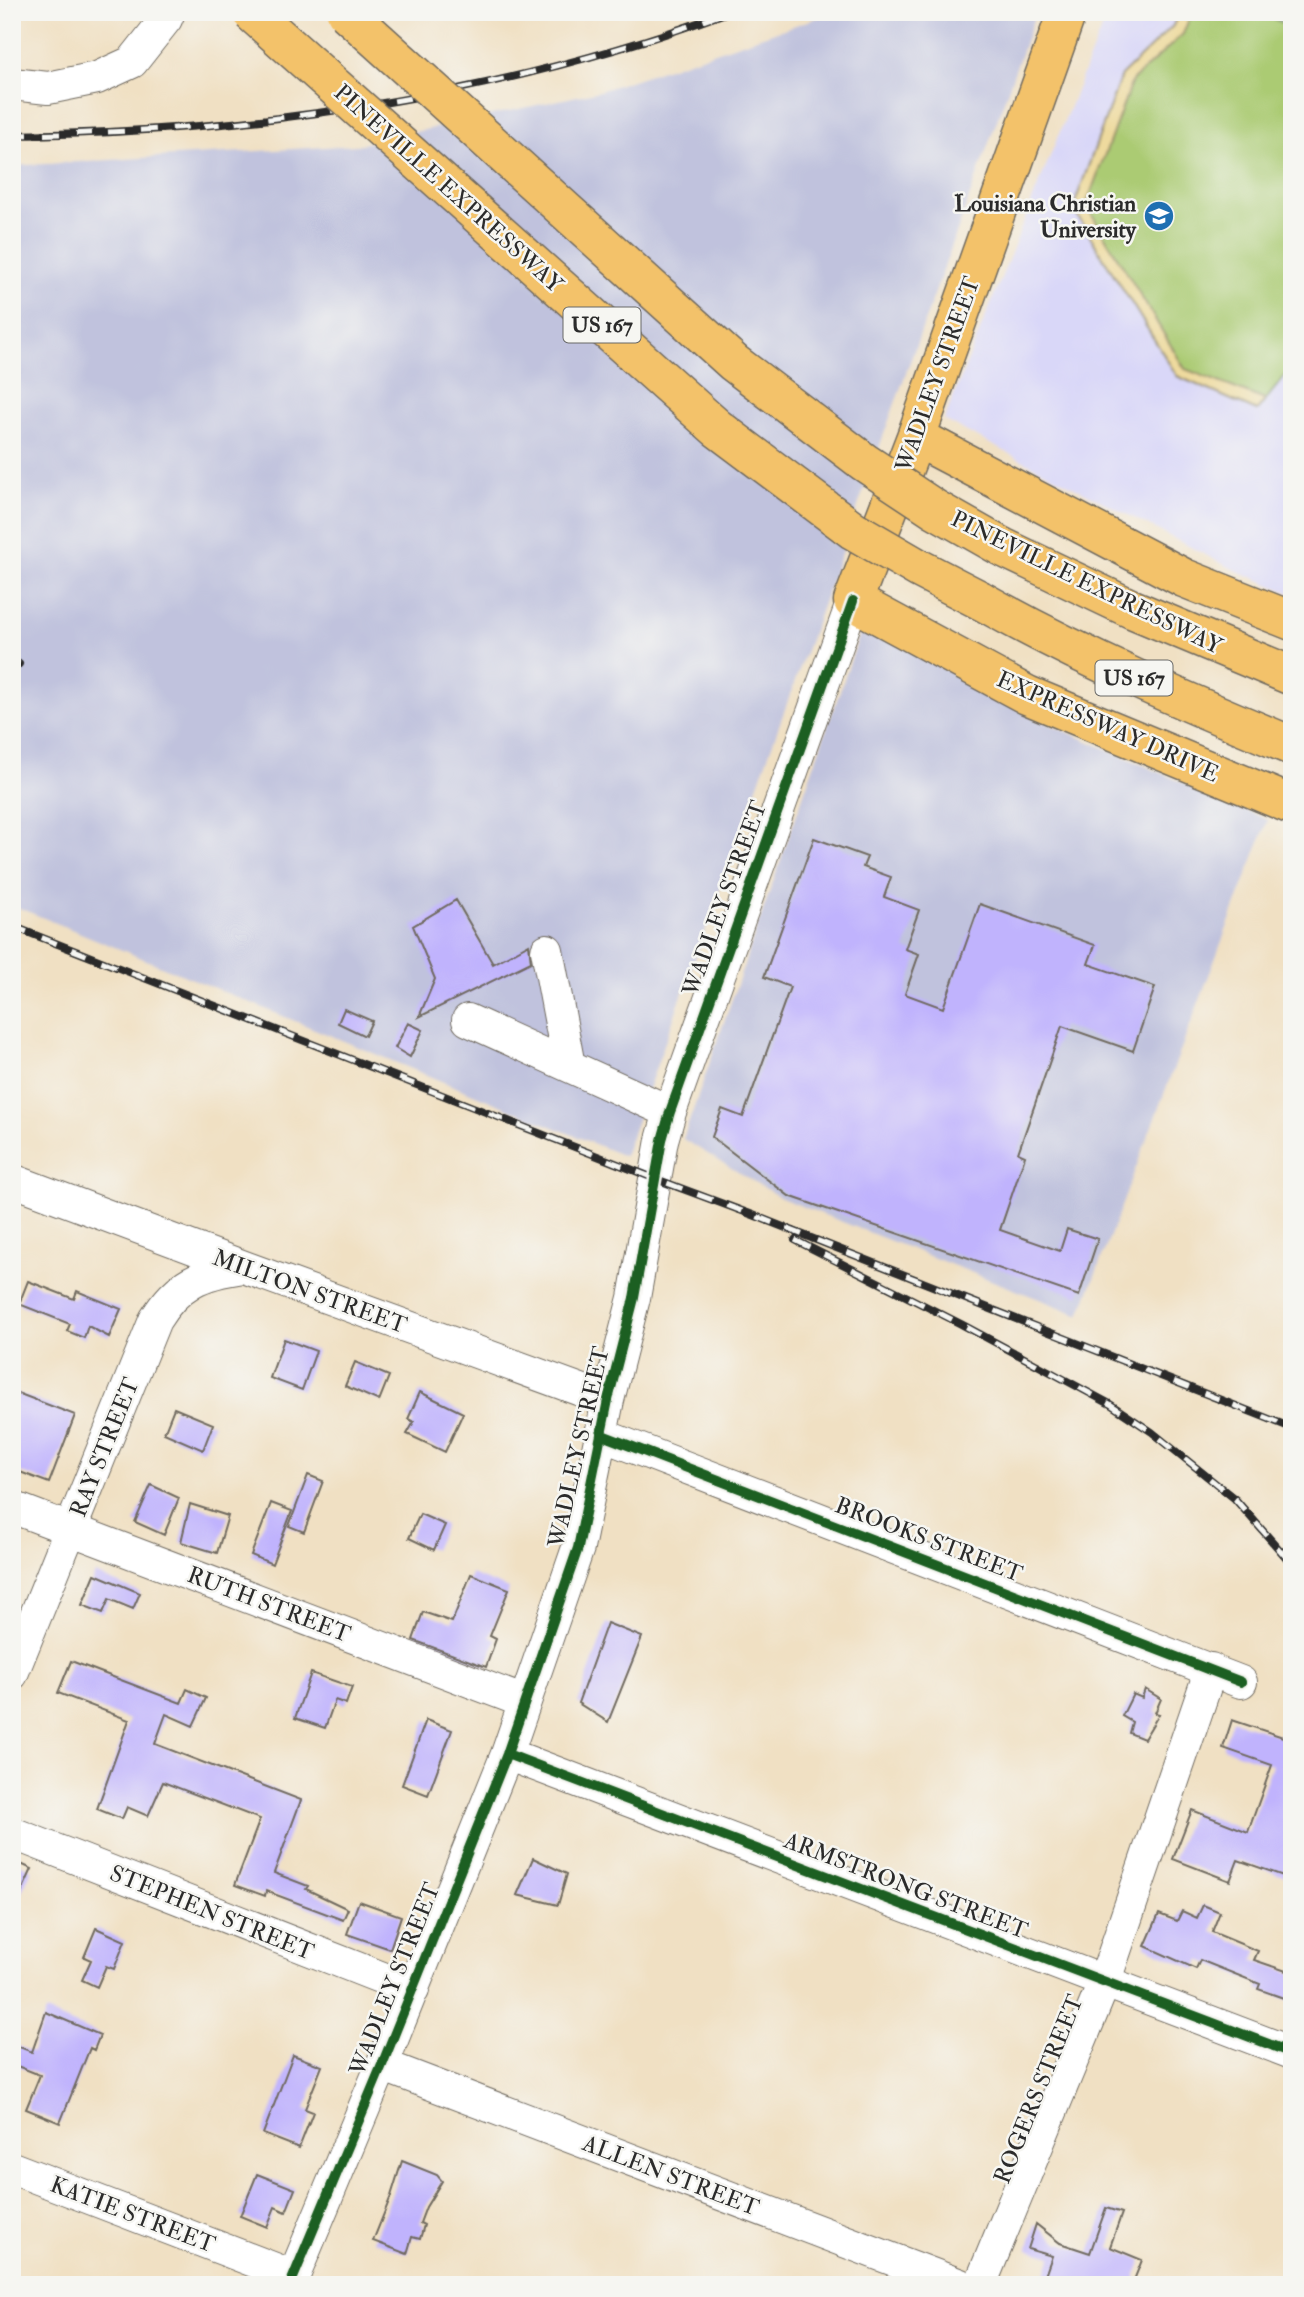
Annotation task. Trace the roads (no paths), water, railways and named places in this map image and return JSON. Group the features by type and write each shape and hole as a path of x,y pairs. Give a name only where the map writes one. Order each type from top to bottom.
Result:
{"main road":[{"name":"PINEVILLE EXPRESSWAY","path":"251,12 717,428 853,530 1036,632 1176,698 1292,746"},
{"name":"PINEVILLE EXPRESSWAY","path":"346,12 734,363 864,462 935,509 1002,547 1132,609 1292,676"},
{"name":"WADLEY STREET","path":"853,601 916,437 1067,12"},
{"path":"916,437 1184,578 1292,621"},
{"name":"EXPRESSWAY DRIVE","path":"853,601 1027,695 1292,805"}],"street":[{"path":"12,83 48,88 97,78 132,62 164,14"},
{"name":"WADLEY STREET","path":"292,2281 507,1754 578,1548 608,1400 634,1298 662,1140 670,1112 853,601"},
{"path":"547,950 569,1066"},
{"path":"468,1020 670,1112"},
{"name":"MILTON STREET","path":"12,1180 608,1400"},
{"name":"RAY STREET","path":"12,1674 155,1320 166,1302 195,1279 244,1267"},
{"name":"BROOKS STREET","path":"601,1435 1241,1682"},
{"name":"RUTH STREET","path":"12,1507 525,1702"},
{"name":"ROGERS STREET","path":"981,2285 1104,1983 1211,1670"},
{"name":"ARMSTRONG STREET","path":"507,1754 1292,2053"},
{"name":"STEPHEN STREET","path":"12,1833 412,1990"},
{"name":"ALLEN STREET","path":"382,2065 960,2285"},
{"name":"KATIE STREET","path":"12,2168 292,2281"}],"railway":[{"path":"12,135 194,126 375,104 554,67 641,42 728,12"},
{"path":"12,660 19,664"},
{"path":"12,926 1292,1428"},
{"path":"795,1240 961,1324 1110,1404 1152,1432 1235,1499 1292,1564"}],"place":[{"name":"Louisiana Christian University","path":"1159,216"}]}
